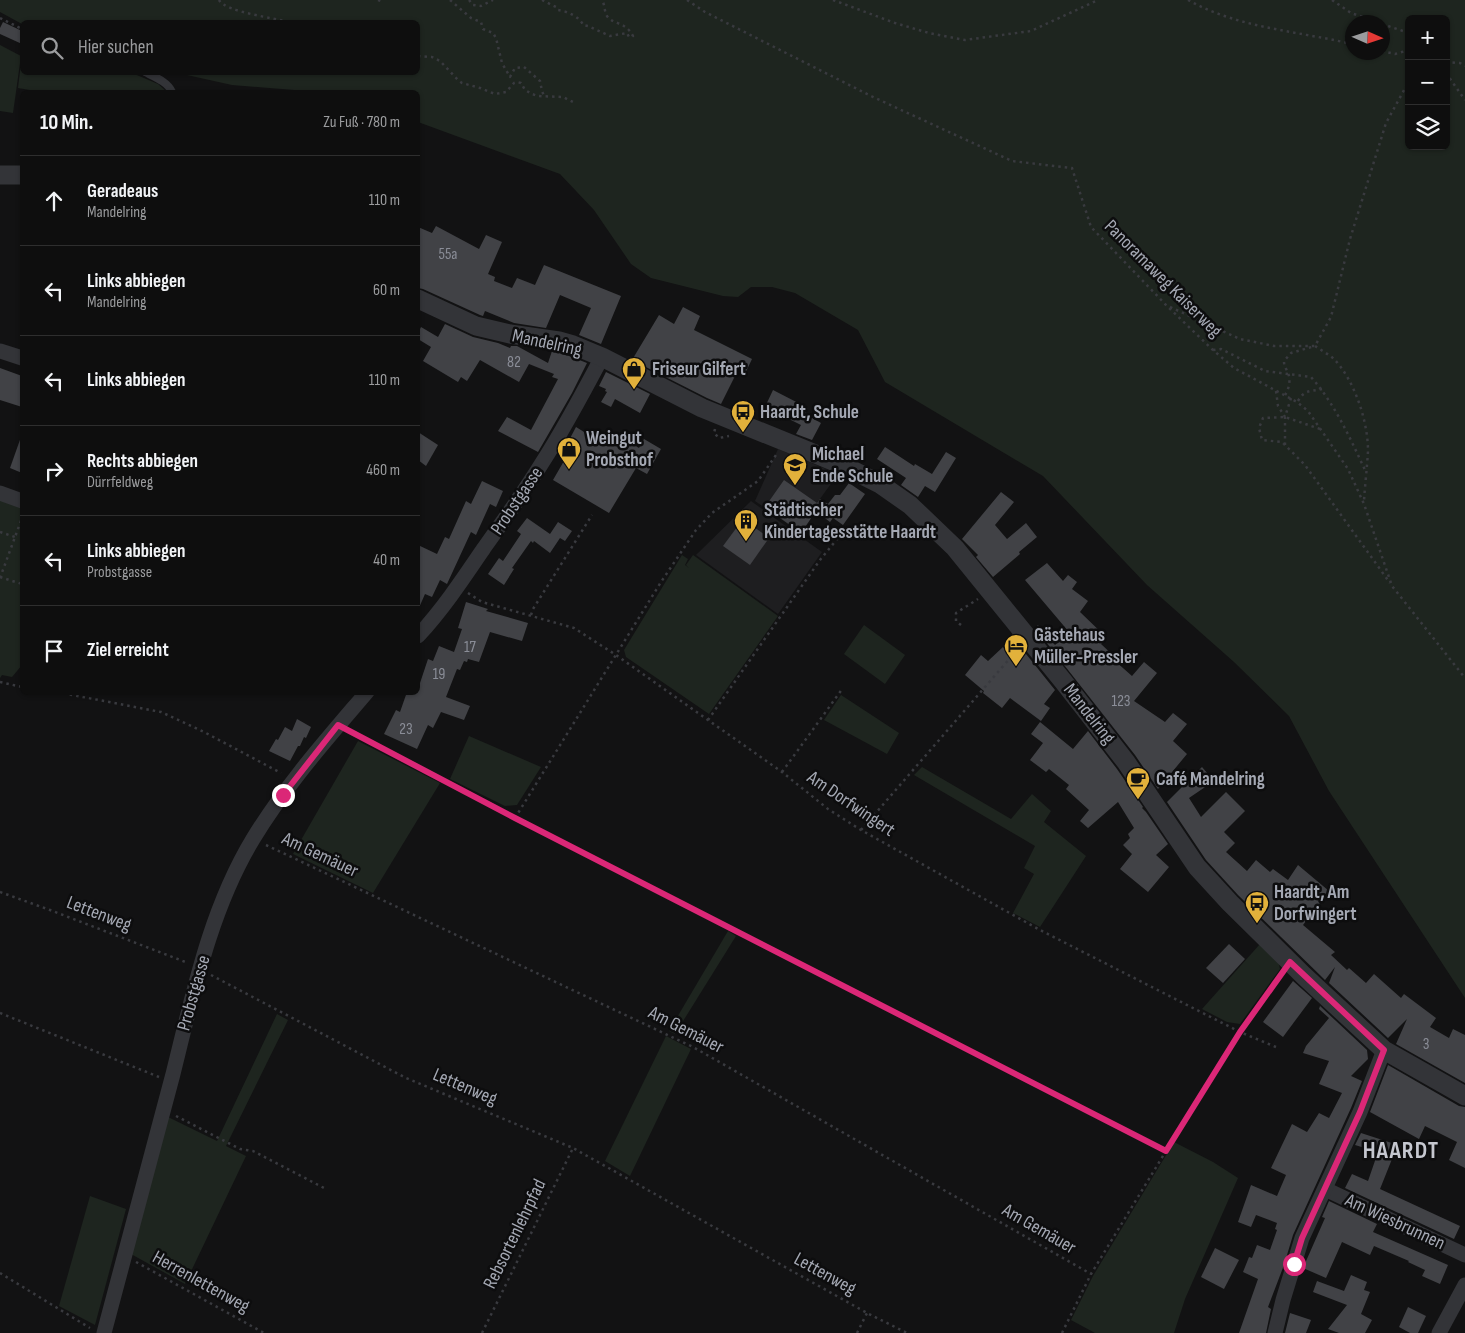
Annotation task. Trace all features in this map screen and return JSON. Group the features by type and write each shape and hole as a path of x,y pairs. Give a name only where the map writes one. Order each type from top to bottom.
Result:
{"street":[{"path":"0,176 20,175"},
{"name":"Mandelring","path":"420,300 476,326 510,334 558,341 602,357 702,408 840,464 880,484 910,505 955,548 1107,736 1197,867 1230,903 1384,1050 1465,1096"},
{"path":"0,350 20,357"},
{"name":"Probstgasse","path":"420,634 458,587 543,462 602,357"},
{"path":"0,492 20,500"},
{"name":"Probstgasse","path":"97,1330 125,1255 200,969 228,890 253,839 294,780 364,695"},
{"path":"1275,1333 1302,1238 1360,1112 1384,1050"},
{"name":"Am Wiesbrunnen","path":"1325,1189 1465,1256"},
{"path":"1439,1333 1464,1287"}],"lane":[{"path":"151,75 160,79 171,90"}],"path":[{"path":"219,0 224,6 280,20"},
{"path":"450,0 471,18 481,22 483,28 493,34 496,38 502,63 510,77 515,68 524,67 540,81 544,96"},
{"path":"469,0 473,5 481,6 493,0"},
{"path":"542,0 558,10 565,11 576,17 583,25 610,36 627,34 629,37 633,36 625,26 607,16 602,0"},
{"name":"Panoramaweg Kaiserweg","path":"687,0 705,12 873,97 1012,160 1072,168 1091,227 1167,306 1234,368 1298,402 1308,411 1348,469 1364,504 1392,586 1465,678"},
{"path":"833,0 895,23 929,33 965,40 1032,31 1098,0"},
{"path":"1188,0 1203,8 1242,22 1345,42"},
{"path":"1332,0 1354,15"},
{"path":"0,18 20,28"},
{"path":"1390,27 1405,32"},
{"path":"1390,53 1395,54 1405,51"},
{"path":"420,56 432,57 440,61 462,83 495,94 506,92 517,82 532,94 563,97 573,102"},
{"path":"1450,63 1465,66"},
{"path":"1450,79 1465,100"},
{"path":"1285,395 1288,389 1289,374 1284,368 1284,361 1291,353 1315,346 1330,317 1350,239 1386,123 1405,88"},
{"path":"1167,306 1240,339 1274,346 1315,346 1333,359 1343,371 1356,393 1364,416 1368,450 1364,504"},
{"path":"1213,350 1221,349 1265,371 1311,377 1322,390 1349,435 1366,470"},
{"path":"1275,390 1278,406 1285,417"},
{"path":"1298,402 1302,394 1322,390"},
{"path":"1285,446 1285,417 1291,398"},
{"path":"1322,430 1285,417 1263,418 1259,428 1262,440 1282,442 1305,465 1392,586"},
{"path":"515,818 661,582 696,530 712,514 758,481 784,440"},
{"path":"531,615 592,515"},
{"path":"20,523 0,577 20,583"},
{"path":"0,532 15,537"},
{"path":"708,720 820,560 842,533"},
{"name":"Am Dorfwingert","path":"458,587 482,602 574,628 616,655 782,772 828,809 861,830 1040,930 1240,1032 1276,1047"},
{"path":"960,625 956,620 956,613 990,591"},
{"path":"861,830 1027,638"},
{"path":"0,682 20,687"},
{"path":"782,772 843,688"},
{"path":"73,695 161,712 204,732 294,780"},
{"path":"338,725 515,818 1166,1151"},
{"name":"Am Gemäuer","path":"253,839 693,1047 1091,1274"},
{"name":"Lettenweg","path":"0,892 200,969 406,1078 573,1148 867,1313 907,1333"},
{"path":"1062,1333 1091,1274 1166,1151 1240,1032 1290,962"},
{"path":"0,1013 170,1082"},
{"path":"163,1109 240,1149 253,1151 324,1188"},
{"name":"Rebsortenlehrpfad","path":"482,1333 573,1148"},
{"name":"Herrenlettenweg","path":"125,1255 264,1333"},
{"path":"0,1272 97,1330"},
{"path":"857,1333 867,1313"}],"shaded area":[{"path":"0,0 1465,0 1465,998 1329,791 1289,716 1234,662 1147,585 1043,476 885,382 858,330 795,293 772,287 751,287 738,297 723,296 651,278 631,264 594,210 560,174 420,123 420,90 294,90 232,85 187,75 420,75 420,20 20,20 20,23 0,12"},
{"path":"0,45 20,55 20,63 13,113 0,111"},
{"path":"20,71 20,75 137,75 158,84 165,90 30,90 18,88"},
{"name":"Michael Ende Schule","path":"778,449 838,474 817,503 801,533 755,501"},
{"path":"0,499 20,507 20,667 12,677 2,675 0,678"},
{"path":"751,501 822,552 778,614 696,555"},
{"path":"682,555 688,559 685,565 689,568 686,565 693,555 778,616 709,714 626,657 624,650"},
{"path":"864,625 905,655 885,684 844,654"},
{"path":"841,695 899,733 887,754 824,720"},
{"path":"469,736 541,767 517,805 505,806 450,779"},
{"path":"358,741 440,783 373,893 293,854"},
{"path":"922,767 1011,819 1032,794 1051,811 1044,822 1086,856 1040,927 1013,913 1034,874 1024,868 1035,846 914,775"},
{"path":"728,931 736,936 675,1034 669,1031"},
{"path":"1260,944 1278,960 1280,969 1240,1024 1227,1022 1202,1009"},
{"path":"277,1014 288,1020 226,1146 246,1156 185,1284 131,1254 168,1117 217,1141"},
{"path":"666,1036 691,1049 630,1176 605,1161"},
{"path":"1174,1142 1213,1162 1238,1178 1185,1299 1174,1333 1095,1333 1071,1320 1093,1276"},
{"path":"90,1196 126,1209 95,1325 59,1306"}],"building":[{"path":"3,22 20,30 20,43 0,34"},
{"path":"436,226 479,249 486,235 502,242 488,274 495,277 494,281 512,288 517,278 535,285 544,265 621,296 601,344 579,335 591,308 560,295 546,328 514,323 485,311 483,316 420,288 420,228 432,233"},
{"path":"683,307 700,316 694,330 752,359 744,376 737,372 721,404 632,360 659,315 674,324"},
{"path":"445,324 473,337 510,348 511,346 517,346 548,363 552,351 587,363 538,452 498,431 507,417 531,430 558,379 552,377 554,374 529,364 519,382 480,360 467,381 461,377 458,382 423,361 431,347 420,340 421,327 438,337"},
{"path":"0,368 20,375 20,406 0,400"},
{"path":"606,372 650,394 640,413 615,399 611,407 601,402 607,392 605,391 606,389 599,386"},
{"path":"773,390 808,408 805,414 821,423 812,440 796,434 801,425 765,407"},
{"path":"576,427 602,443 606,436 626,448 629,442 639,448 644,439 661,449 647,474 636,468 609,513 553,480 572,447 567,444"},
{"path":"420,433 438,445 426,466 420,462"},
{"path":"20,440 20,472 10,468"},
{"path":"885,447 914,466 915,464 932,474 946,452 956,458 935,492 925,486 918,497 901,485 906,478 877,459"},
{"path":"784,480 817,503 820,499 828,504 835,495 840,495 849,483 865,494 843,525 833,518 830,522 816,511 801,533 765,507"},
{"path":"482,481 503,491 496,507 490,504 476,535 471,532 447,584 440,580 432,597 425,594 420,605 420,546 437,554 445,537 449,539 466,501 471,504"},
{"path":"1001,492 1014,502 995,525 1007,539 1026,523 1037,537 993,577 976,557 978,555 962,539"},
{"path":"527,518 550,534 558,522 572,531 565,541 560,538 550,553 534,541 533,543 531,541 512,568 514,569 504,585 488,574 499,558 503,561 521,534 517,531"},
{"name":"Städtischer Kindertagesstätte Haardt","path":"743,519 769,538 750,565 723,546"},
{"path":"1047,563 1063,581 1068,575 1077,582 1072,589 1088,601 1080,612 1107,638 1101,644 1117,659 1115,661 1132,676 1144,662 1157,673 1134,701 1165,722 1173,713 1187,724 1173,741 1187,754 1158,789 1135,755 1035,628 1038,625 1055,645 1069,632 1025,580"},
{"path":"466,602 488,609 486,611 528,623 522,641 490,632 479,662 468,659 467,662 464,661 460,670 457,669 446,697 470,706 464,720 441,712 433,728 428,725 417,749 384,734 396,710 400,712 406,695 420,695 420,683 428,659 433,661 439,646 454,652 462,629 458,628"},
{"path":"1003,647 1013,659 1022,649 1055,690 1044,704 1050,708 1041,721 1010,698 1002,708 965,675 981,655 988,661"},
{"path":"297,719 311,727 306,738 304,737 290,761 269,751 285,727 292,731"},
{"path":"1040,722 1073,749 1088,731 1117,769 1168,844 1156,855 1169,867 1148,892 1120,869 1132,854 1123,845 1130,838 1128,834 1134,828 1118,802 1088,828 1080,821 1089,810 1066,789 1069,785 1049,769 1046,772 1030,760 1043,743 1031,734"},
{"path":"1202,767 1214,781 1189,798 1201,817 1226,792 1245,811 1224,832 1235,843 1226,852 1247,871 1256,860 1270,872 1273,869 1288,880 1298,865 1329,891 1303,925 1335,952 1331,955 1347,970 1349,968 1366,983 1374,974 1401,998 1404,994 1436,1018 1430,1027 1449,1038 1453,1029 1465,1035 1465,1083 1396,1044 1407,1019 1388,1038 1329,983 1335,967 1325,980 1238,895 1206,860 1167,802"},
{"path":"1229,944 1245,959 1223,983 1206,968"},
{"path":"1293,981 1312,998 1283,1037 1263,1022"},
{"path":"1320,1006 1367,1050 1368,1059 1351,1076 1362,1081 1293,1235 1268,1307 1271,1309 1266,1333 1239,1333 1258,1279 1243,1272 1249,1257 1252,1258 1257,1245 1270,1250 1277,1230 1275,1229 1277,1223 1256,1215 1251,1227 1238,1222 1251,1185 1277,1196 1286,1175 1271,1168 1292,1124 1307,1132 1319,1113 1329,1118 1342,1093 1319,1084 1329,1061 1303,1053 1306,1046 1329,1018 1319,1009"},
{"path":"1388,1065 1459,1106 1465,1107 1465,1168 1449,1160 1457,1142 1425,1126 1419,1139 1370,1112"},
{"path":"1361,1133 1401,1146 1397,1155 1394,1154 1380,1189 1460,1226 1454,1239 1345,1188 1352,1174 1368,1181 1378,1152 1355,1145"},
{"path":"1329,1201 1377,1224 1373,1232 1448,1265 1440,1284 1422,1276 1425,1270 1374,1246 1370,1255 1342,1242 1326,1278 1303,1268 1325,1218 1322,1217"},
{"path":"1215,1248 1239,1260 1224,1289 1201,1277"},
{"path":"1351,1275 1367,1282 1364,1290 1370,1292 1361,1314 1372,1320 1365,1333 1339,1333 1328,1329 1347,1305 1313,1292 1317,1281 1344,1291"},
{"path":"1408,1307 1426,1316 1418,1333 1410,1333 1399,1327"},
{"path":"1290,1313 1311,1320 1306,1333 1285,1333"}],"place":[{"name":"Friseur Gilfert","path":"634,390"},
{"name":"Haardt, Schule","path":"743,433"},
{"name":"Weingut Probsthof","path":"569,470"},
{"name":"Michael Ende Schule","path":"795,486"},
{"name":"Städtischer Kindertagesstätte Haardt","path":"746,542"},
{"name":"Gästehaus Müller-Pressler","path":"1016,667"},
{"name":"Café Mandelring","path":"1138,800"},
{"name":"Haardt, Am Dorfwingert","path":"1257,924"}],"district":[{"name":"HAARDT","path":"1401,1150"}],"route":[{"path":"283,795 338,725 856,994 1166,1151 1240,1032 1290,962 1384,1050 1360,1112 1302,1238 1294,1264"}]}
